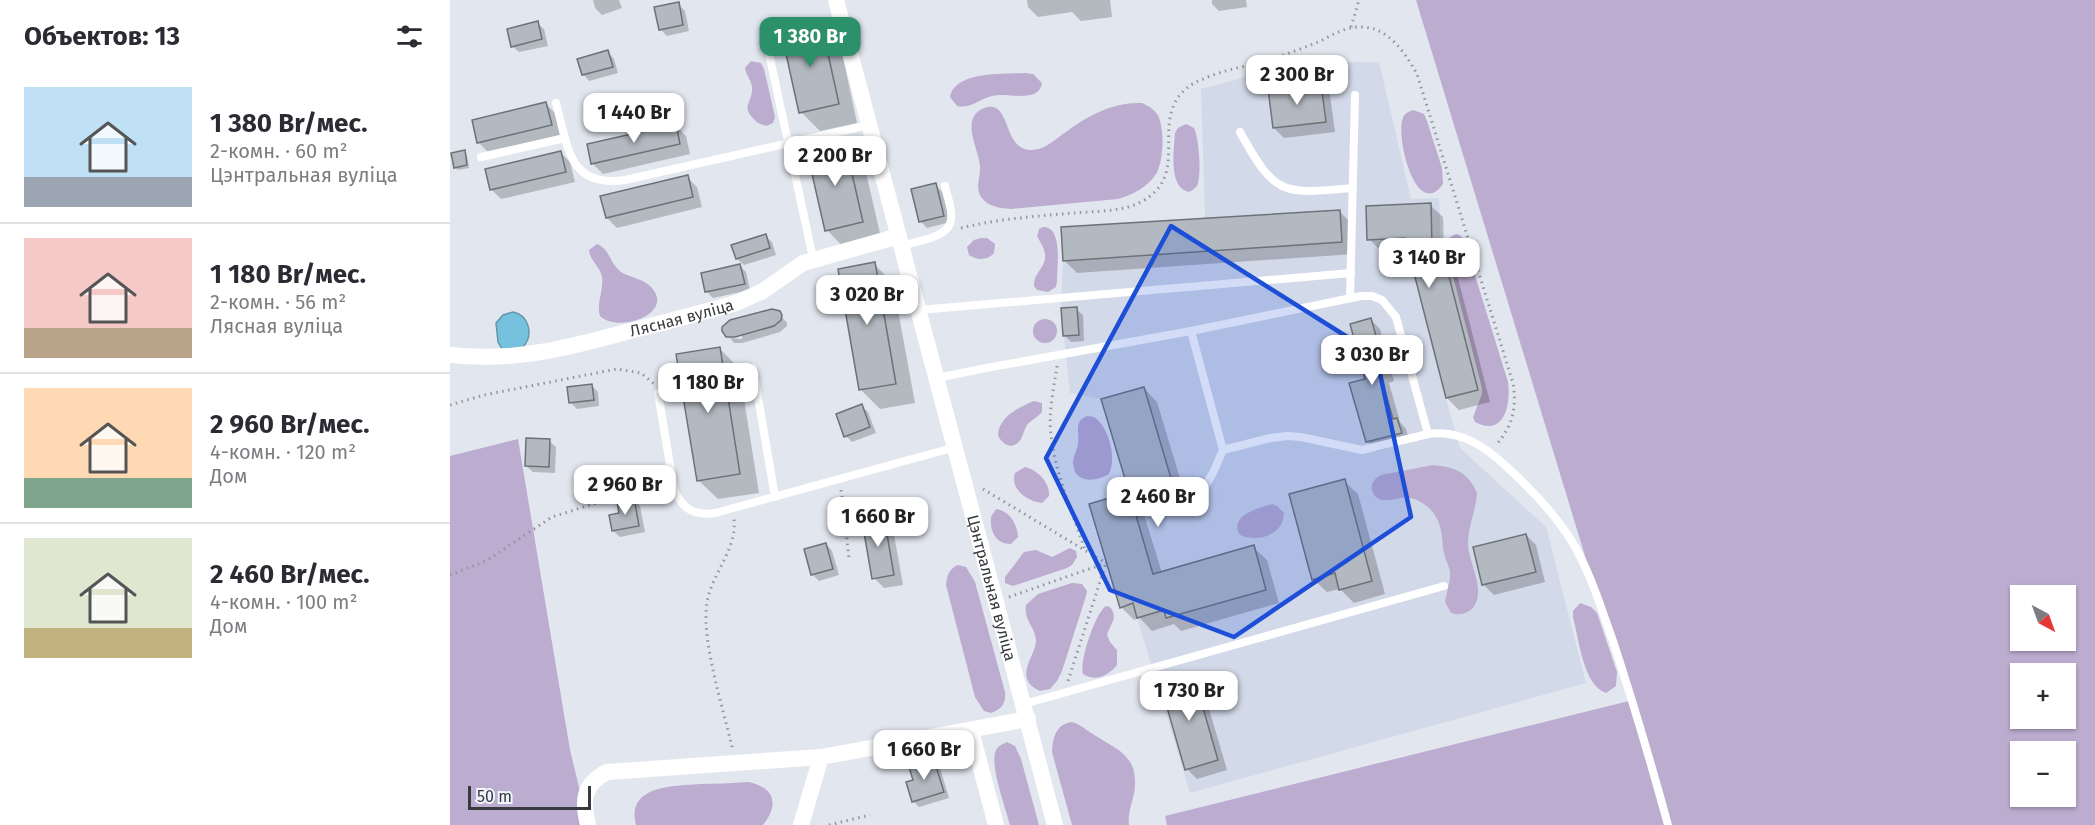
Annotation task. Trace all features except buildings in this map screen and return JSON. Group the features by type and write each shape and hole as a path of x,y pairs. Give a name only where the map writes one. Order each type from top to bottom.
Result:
{"street":[{"name":"Цэнтральная вуліца","path":"836,0 1055,825"},
{"name":"Лясная вуліца","path":"450,355 498,357 551,351 750,298 794,267 813,258 900,241"},
{"path":"588,825 585,814 586,793 590,784 607,772 821,757 971,731 1026,711"},
{"path":"971,731 996,825"},
{"path":"801,825 821,757"}],"lane":[{"path":"768,49 813,258"},
{"path":"1350,298 1355,95"},
{"path":"556,103 572,158 588,177 598,182 611,182 869,124"},
{"path":"1240,132 1262,169 1281,187 1305,192 1353,188"},
{"path":"481,157 565,138"},
{"path":"900,241 939,234 948,228 951,214 945,186"},
{"path":"919,310 1351,273"},
{"path":"937,378 1191,331 1350,298 1372,296 1382,300 1396,316 1428,434"},
{"path":"1164,510 1185,503 1204,489 1223,450 1191,331"},
{"path":"753,368 775,497"},
{"path":"658,393 672,479 678,499 685,508 694,513 704,514 731,509 956,447"},
{"path":"1223,450 1287,436 1301,436 1362,450 1438,432 1456,434 1490,452 1535,495 1555,517 1573,543 1599,602 1625,678 1668,825"},
{"path":"1026,711 1064,693 1444,586"}],"path":[{"path":"1351,28 1359,0"},
{"path":"1058,354 1051,414 1051,435 1056,460 1085,550"},
{"path":"450,405 484,394 617,369 641,373 655,386 658,393"},
{"path":"963,477 1106,563"},
{"path":"840,479 849,558"},
{"path":"450,575 486,561 552,517 606,500"},
{"path":"731,509 734,533 731,546 708,598 706,613 709,647 736,763"},
{"path":"996,601 1106,563"},
{"path":"1064,693 1106,563"},
{"path":"829,825 870,815"}],"highlighted area":[{"path":"1171,226 1376,355 1411,517 1234,637 1110,590 1046,458"}],"shaded area":[{"path":"1416,0 2095,0 2095,825 1167,825 1165,816 1633,700 1599,602"},
{"path":"751,61 761,63 764,69 775,117 773,123 766,126 758,123 748,109 752,87 745,68"},
{"path":"1300,62 1379,62 1411,199 1439,198 1441,245 1478,390 1446,399 1460,448 1546,527 1586,683 1190,793 1133,604 1120,608 1089,504 1129,492 1101,399 1070,393 1061,308 1063,261 1061,227 1205,218 1201,89"},
{"path":"994,74 1033,74 1042,83 1035,94 992,96 962,107 957,106 950,97 961,82 970,78"},
{"path":"1142,103 1152,109 1160,119 1162,144 1161,161 1156,174 1139,190 1118,199 1011,209 991,205 980,194 978,186 980,166 971,126 977,113 984,108 993,107 1000,111 1018,145 1026,149 1038,149 1084,120 1111,107"},
{"path":"1413,110 1424,114 1442,168 1443,184 1433,193 1424,192 1416,184 1405,156 1401,127 1405,115"},
{"path":"1186,124 1194,128 1199,157 1199,181 1197,186 1189,192 1182,189 1178,183 1173,158 1175,133 1178,128"},
{"path":"1049,228 1054,233 1057,248 1056,287 1048,292 1037,290 1034,286 1034,281 1045,259 1044,249 1037,236 1039,229"},
{"path":"1457,234 1461,236 1466,246 1508,382 1507,408 1504,416 1493,425 1485,426 1475,422 1473,417 1482,388 1447,253 1448,241"},
{"path":"987,238 995,244 994,253 983,259 969,255 967,247 974,240"},
{"path":"597,244 605,249 621,272 651,287 657,296 656,305 651,312 631,322 620,323 600,316 602,277 589,250"},
{"path":"1045,319 1054,322 1057,331 1054,340 1045,343 1036,340 1033,331 1036,322"},
{"path":"1034,401 1042,403 1042,412 1027,425 1018,443 1011,446 1002,442 998,435 1002,423 1016,410"},
{"path":"1087,416 1094,417 1104,428 1112,452 1109,474 1092,480 1077,475 1073,463 1078,444 1079,424"},
{"path":"518,439 570,750 588,825 450,825 450,456"},
{"path":"1433,465 1448,467 1465,475 1477,493 1468,544 1478,597 1475,605 1463,614 1451,613 1445,602 1450,571 1440,527 1434,513 1415,499 1378,499 1372,490 1375,479 1381,475"},
{"path":"1025,467 1039,474 1048,486 1049,496 1042,503 1030,500 1017,489 1015,473"},
{"path":"1272,504 1284,513 1283,521 1275,532 1254,538 1240,535 1237,528 1241,518"},
{"path":"996,509 1009,515 1016,527 1018,537 1011,544 1001,542 993,532 991,517"},
{"path":"1070,548 1076,551 1077,557 1067,568 1013,586 1005,583 1005,577 1024,552 1036,550 1052,557"},
{"path":"958,565 966,567 975,582 1005,692 1002,705 991,713 984,711 975,697 946,585 952,568"},
{"path":"1072,583 1082,584 1087,591 1086,596 1062,671 1050,689 1040,691 1027,680 1027,666 1036,640 1026,615 1026,605 1038,594"},
{"path":"1580,603 1591,607 1597,613 1617,672 1616,686 1606,693 1592,681 1583,660 1573,617 1573,611"},
{"path":"1106,606 1110,607 1114,614 1107,635 1117,650 1117,665 1105,675 1092,678 1083,674 1083,659 1093,627"},
{"path":"1072,722 1117,749 1132,766 1135,784 1129,825 1072,825 1052,752 1056,732 1062,725"},
{"path":"1007,742 1015,746 1021,759 1039,825 1010,825 999,787 994,757 996,750"},
{"path":"748,782 764,788 772,798 771,810 763,825 636,825 635,812 638,802 654,790 700,784"}],"water":[{"path":"513,312 526,321 528,337 523,347 502,349 498,342 496,323 503,315"}]}
